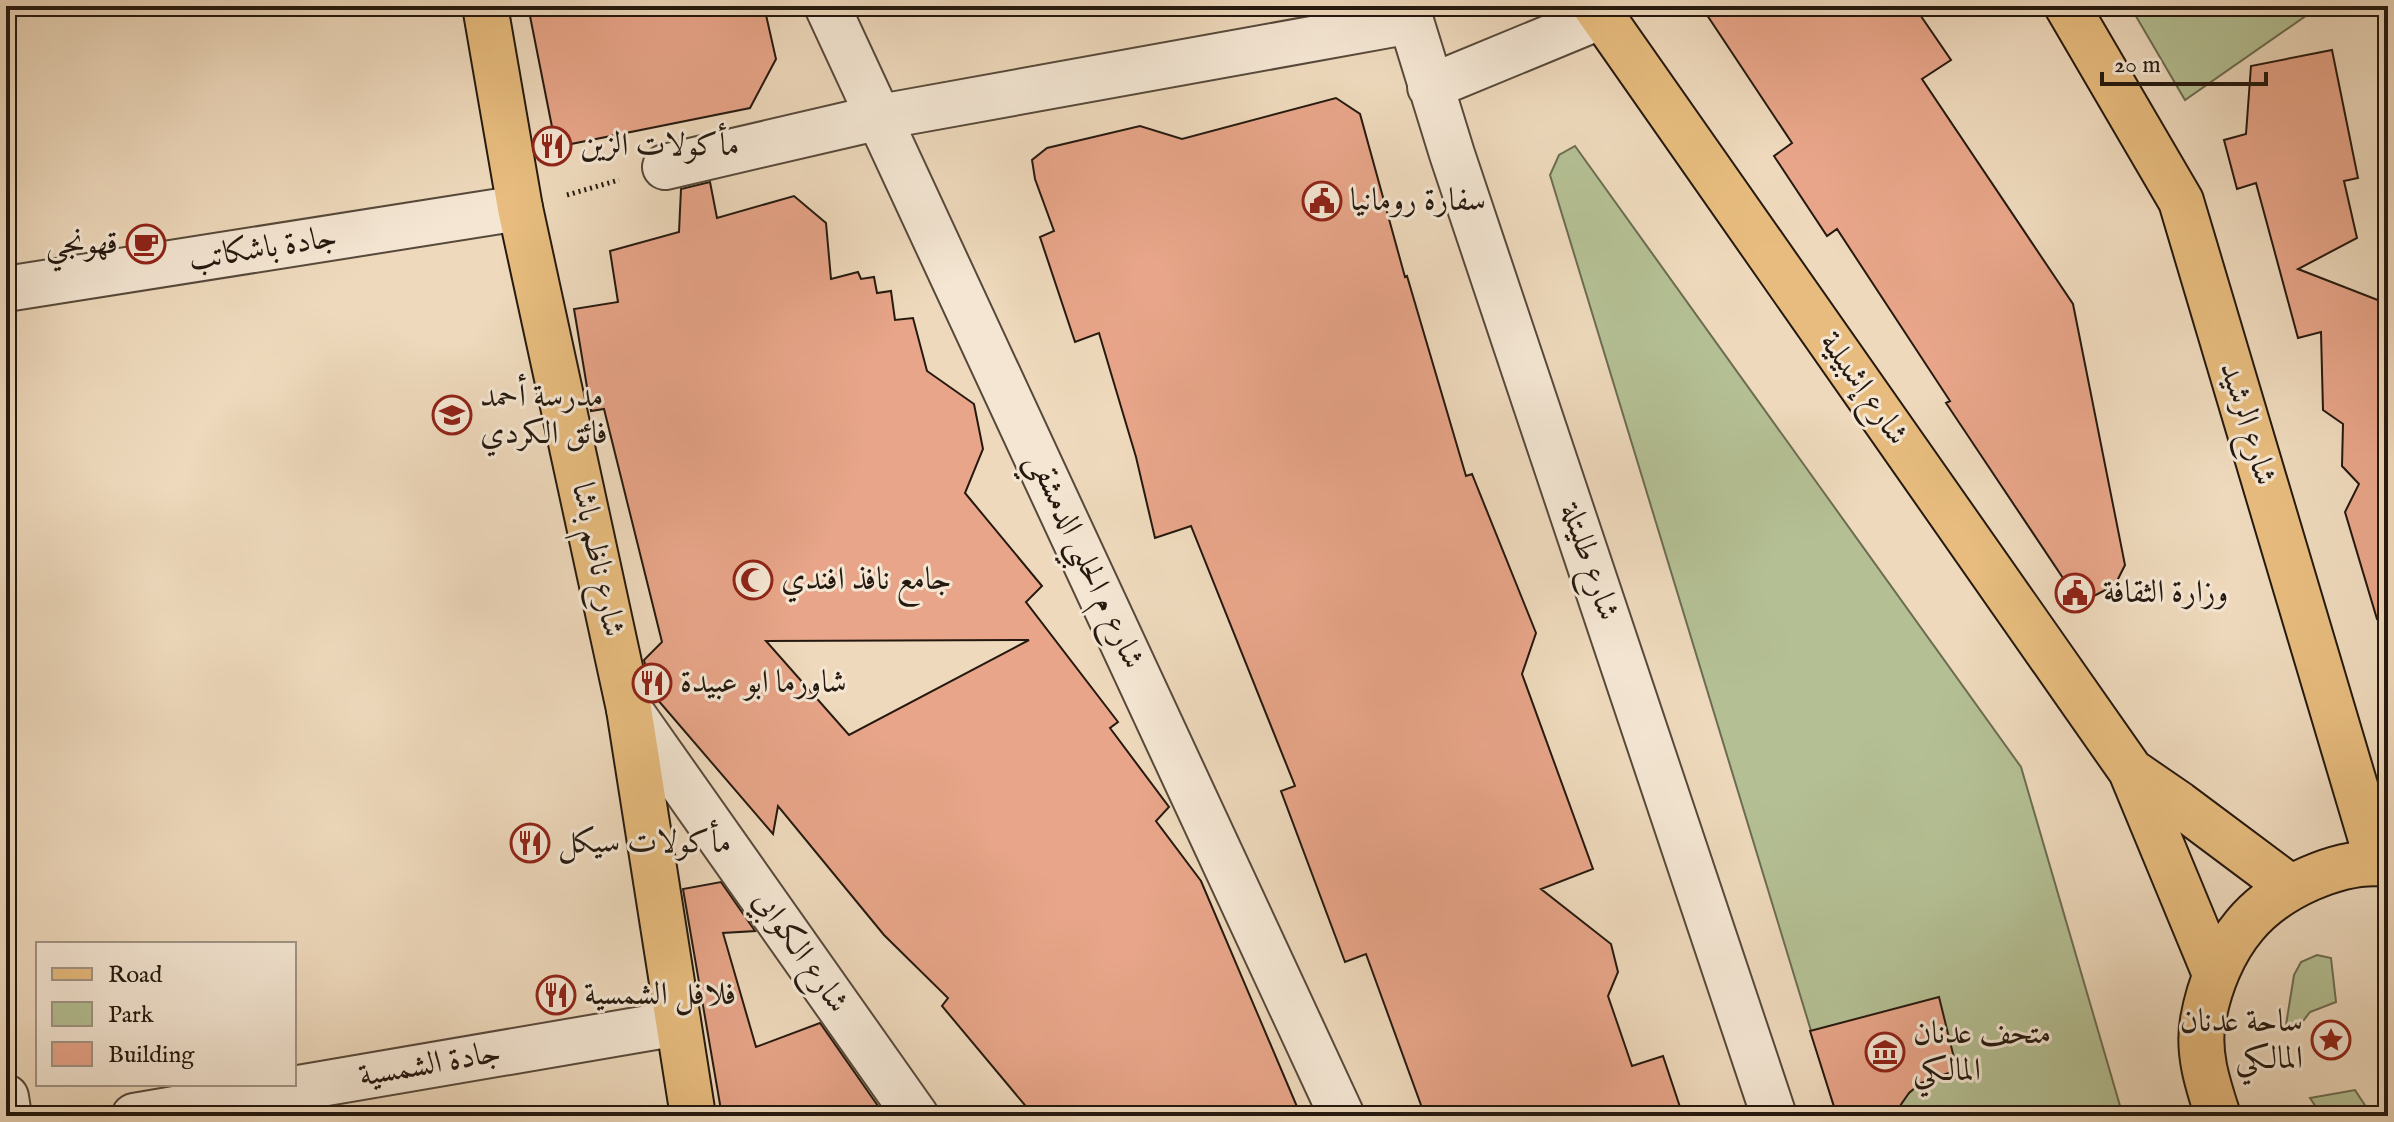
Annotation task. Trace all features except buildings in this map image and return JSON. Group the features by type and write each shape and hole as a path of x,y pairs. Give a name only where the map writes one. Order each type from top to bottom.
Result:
{"main road":[{"name":"شارع ناظم باشا","path":"485,6 520,208 629,709 693,1116"},
{"name":"شارع الرشيد","path":"2067,6 2181,201 2383,863"},
{"name":"شارع إشبيلية","path":"1599,11 2131,771"},
{"path":"2131,771 2290,887"},
{"path":"2131,771 2215,974"},
{"path":"2218,1116 2204,1073 2203,1022 2215,974 2246,924 2290,887 2333,869 2383,863"}],"street":[{"name":"شارع م الحلبي الدمشقي","path":"827,6 1342,1116"},
{"path":"1430,87 1599,11"},
{"path":"665,167 880,117 1410,14"},
{"name":"شارع طليتلة","path":"1410,14 1430,87 1774,1116"},
{"name":"جادة باشكاتب","path":"6,289 520,208"},
{"name":"شارع الكوابي","path":"629,709 916,1116"},
{"name":"جادة الشمسية","path":"134,1116 678,1023"},
{"path":"6,1097 9,1116"}],"path":[{"path":"520,208 665,167"}],"green space":[{"path":"2130,6 2320,6 2185,100"},
{"path":"1575,146 2021,767 2123,1116 1837,1116 1550,175 1559,155"},
{"path":"2317,955 2331,958 2336,1002 2310,1012 2297,1029 2287,1032 2294,975 2301,962"},
{"path":"2355,1090 2372,1116 2322,1116 2310,1098"}],"place":[{"name":"مأكولات الزين","path":"552,146"},
{"name":"سفارة رومانيا","path":"1322,201"},
{"name":"قهونجي","path":"146,244"},
{"name":"مدرسة أحمد فائق الكردي","path":"452,415"},
{"name":"جامع نافذ افندي","path":"753,580"},
{"name":"وزارة الثقافة","path":"2075,593"},
{"name":"شاورما ابو عبيدة","path":"652,683"},
{"name":"مأكولات سيكل","path":"530,843"},
{"name":"فلافل الشمسية","path":"556,995"},
{"name":"ساحة عدنان المالكي","path":"2331,1040"},
{"name":"متحف عدنان المالكي","path":"1885,1052"}]}
